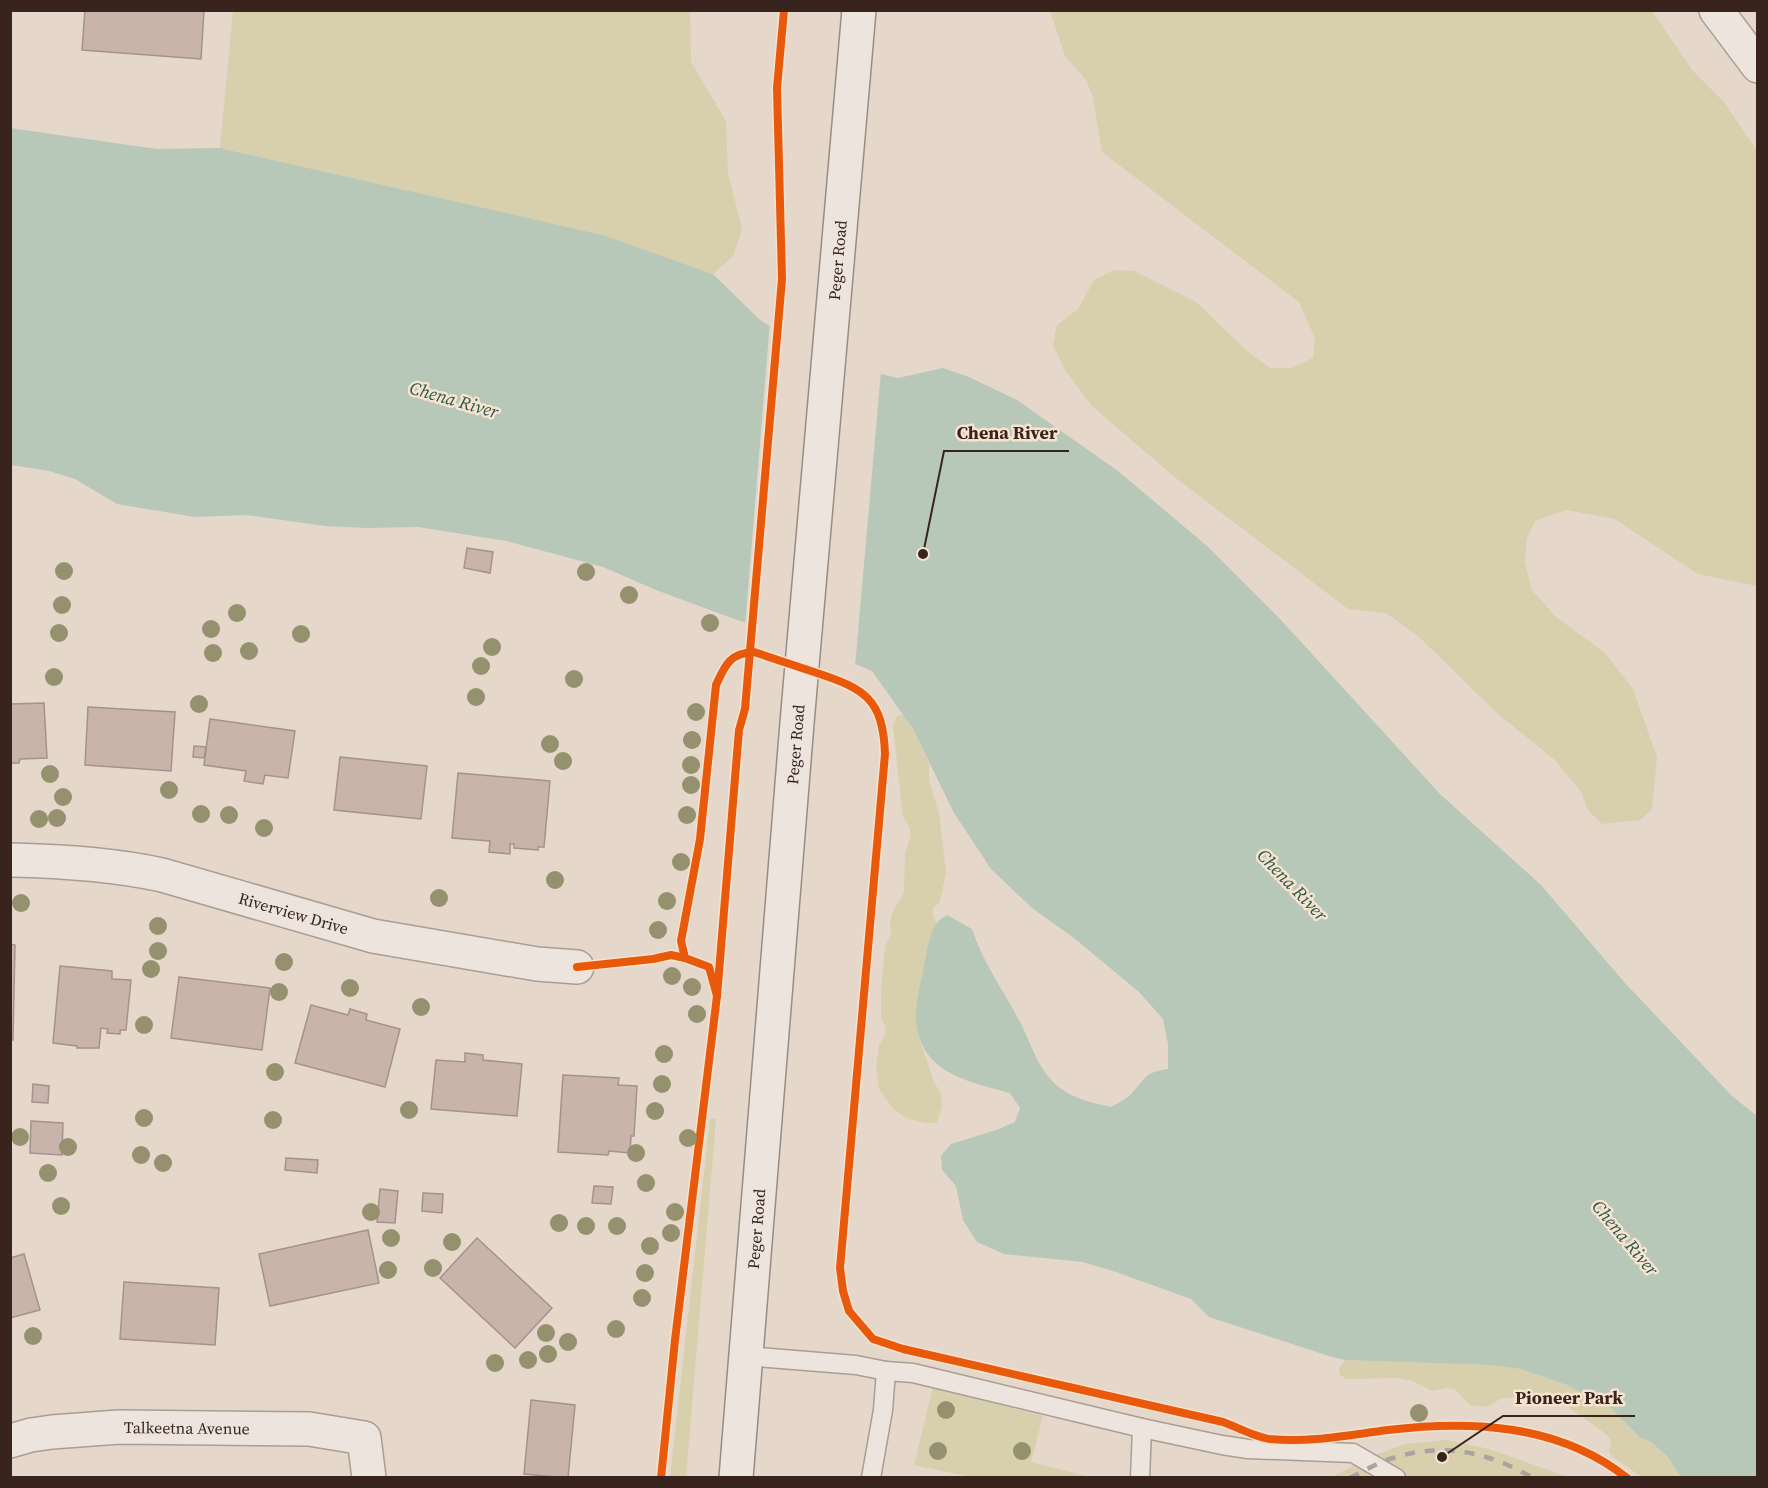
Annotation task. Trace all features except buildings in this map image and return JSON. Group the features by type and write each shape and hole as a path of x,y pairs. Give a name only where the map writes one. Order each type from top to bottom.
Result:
{"main road":[{"name":"Peger Road","path":"736,1478 797,723 859,10"},
{"path":"1716,10 1758,66"},
{"name":"Riverview Drive","path":"10,860 49,860 138,870 184,881 373,936 537,964 577,967"},
{"name":"Talkeetna Avenue","path":"10,1441 52,1432 119,1427 309,1429 364,1438 369,1478"}],"lane":[{"path":"745,1356 856,1365 913,1373 1142,1428 1248,1449 1353,1453 1396,1478"},
{"path":"871,1478 883,1410 886,1371"},
{"path":"1140,1478 1142,1428"}],"shaded area":[{"path":"233,11 690,11 691,62 726,121 728,173 742,229 733,256 713,274 603,235 220,148"},
{"path":"1050,11 1652,11 1693,71 1724,102 1757,151 1757,586 1698,574 1615,519 1566,510 1535,521 1527,538 1525,561 1531,589 1556,617 1605,653 1633,689 1657,757 1652,809 1640,820 1602,824 1588,810 1581,792 1555,760 1498,714 1419,637 1386,613 1348,609 1172,475 1092,406 1065,370 1053,345 1057,325 1078,309 1094,280 1115,270 1134,271 1196,302 1247,351 1270,368 1292,368 1313,358 1315,338 1299,302 1102,152 1093,97 1086,80 1065,56"},
{"path":"903,715 913,729 929,763 929,780 939,814 946,871 940,902 933,908 933,916 937,923 930,941 919,1038 934,1082 941,1094 942,1106 937,1123 909,1119 894,1110 879,1089 876,1066 879,1045 885,1035 886,1026 881,1018 885,946 891,935 890,921 894,909 904,893 905,853 911,835 903,816 893,726 897,716"},
{"path":"710,1119 716,1119 686,1477 670,1477"},
{"path":"1345,1360 1490,1365 1520,1369 1567,1385 1611,1408 1638,1437 1651,1442 1667,1456 1681,1477 1642,1477 1614,1458 1609,1452 1611,1440 1606,1434 1561,1402 1514,1397 1500,1399 1488,1407 1470,1405 1456,1390 1447,1388 1432,1391 1413,1381 1398,1378 1347,1379 1340,1375 1339,1369"},
{"path":"933,1387 1043,1416 1031,1462 1089,1477 971,1477 914,1465"},
{"path":"1447,1440 1489,1449 1568,1477 1329,1478 1378,1454 1405,1444"}],"water":[{"path":"10,128 157,149 220,148 603,235 713,274 760,320 833,363 898,378 943,368 969,377 1017,400 1118,471 1207,546 1281,620 1440,794 1541,885 1625,983 1731,1095 1757,1116 1757,1477 1681,1477 1667,1456 1651,1442 1639,1437 1611,1408 1567,1385 1520,1369 1490,1365 1345,1360 1332,1357 1209,1317 1191,1299 1116,1272 1083,1262 1004,1254 977,1242 963,1220 956,1186 942,1170 941,1156 951,1144 1015,1122 1020,1108 1010,1093 977,1084 947,1071 925,1050 919,1036 916,1017 918,994 931,934 938,922 947,915 972,929 982,954 1020,1022 1041,1066 1052,1081 1071,1095 1111,1107 1130,1095 1150,1074 1168,1069 1168,1044 1163,1019 1139,992 1074,938 1032,908 991,869 954,813 913,729 872,671 800,641 656,590 603,567 506,541 418,527 325,526 247,515 195,517 117,504 75,479 49,471 11,465"}],"pier":[{"path":"770,322 834,360 881,371 855,667 799,644 745,626"}],"railway":[{"path":"1350,1478 1393,1458 1412,1453 1448,1450 1483,1456 1533,1478"}],"cycle path":[{"path":"661,1478 675,1340 717,996 739,730 745,709 782,279 777,88 784,10"},
{"path":"717,996 709,967 685,958 681,941 700,839 716,685 729,661 739,655 754,652 834,679 859,691 875,708 883,735 885,754 840,1268 849,1311 873,1339 903,1349 1223,1422 1270,1439 1314,1439 1419,1427 1451,1426 1513,1430 1543,1436 1573,1446 1601,1460 1627,1478"},
{"path":"577,967 671,955 685,958"}],"place":[{"name":"Chena River","path":"923,554"},
{"name":"Pioneer Park","path":"1442,1457"}]}
